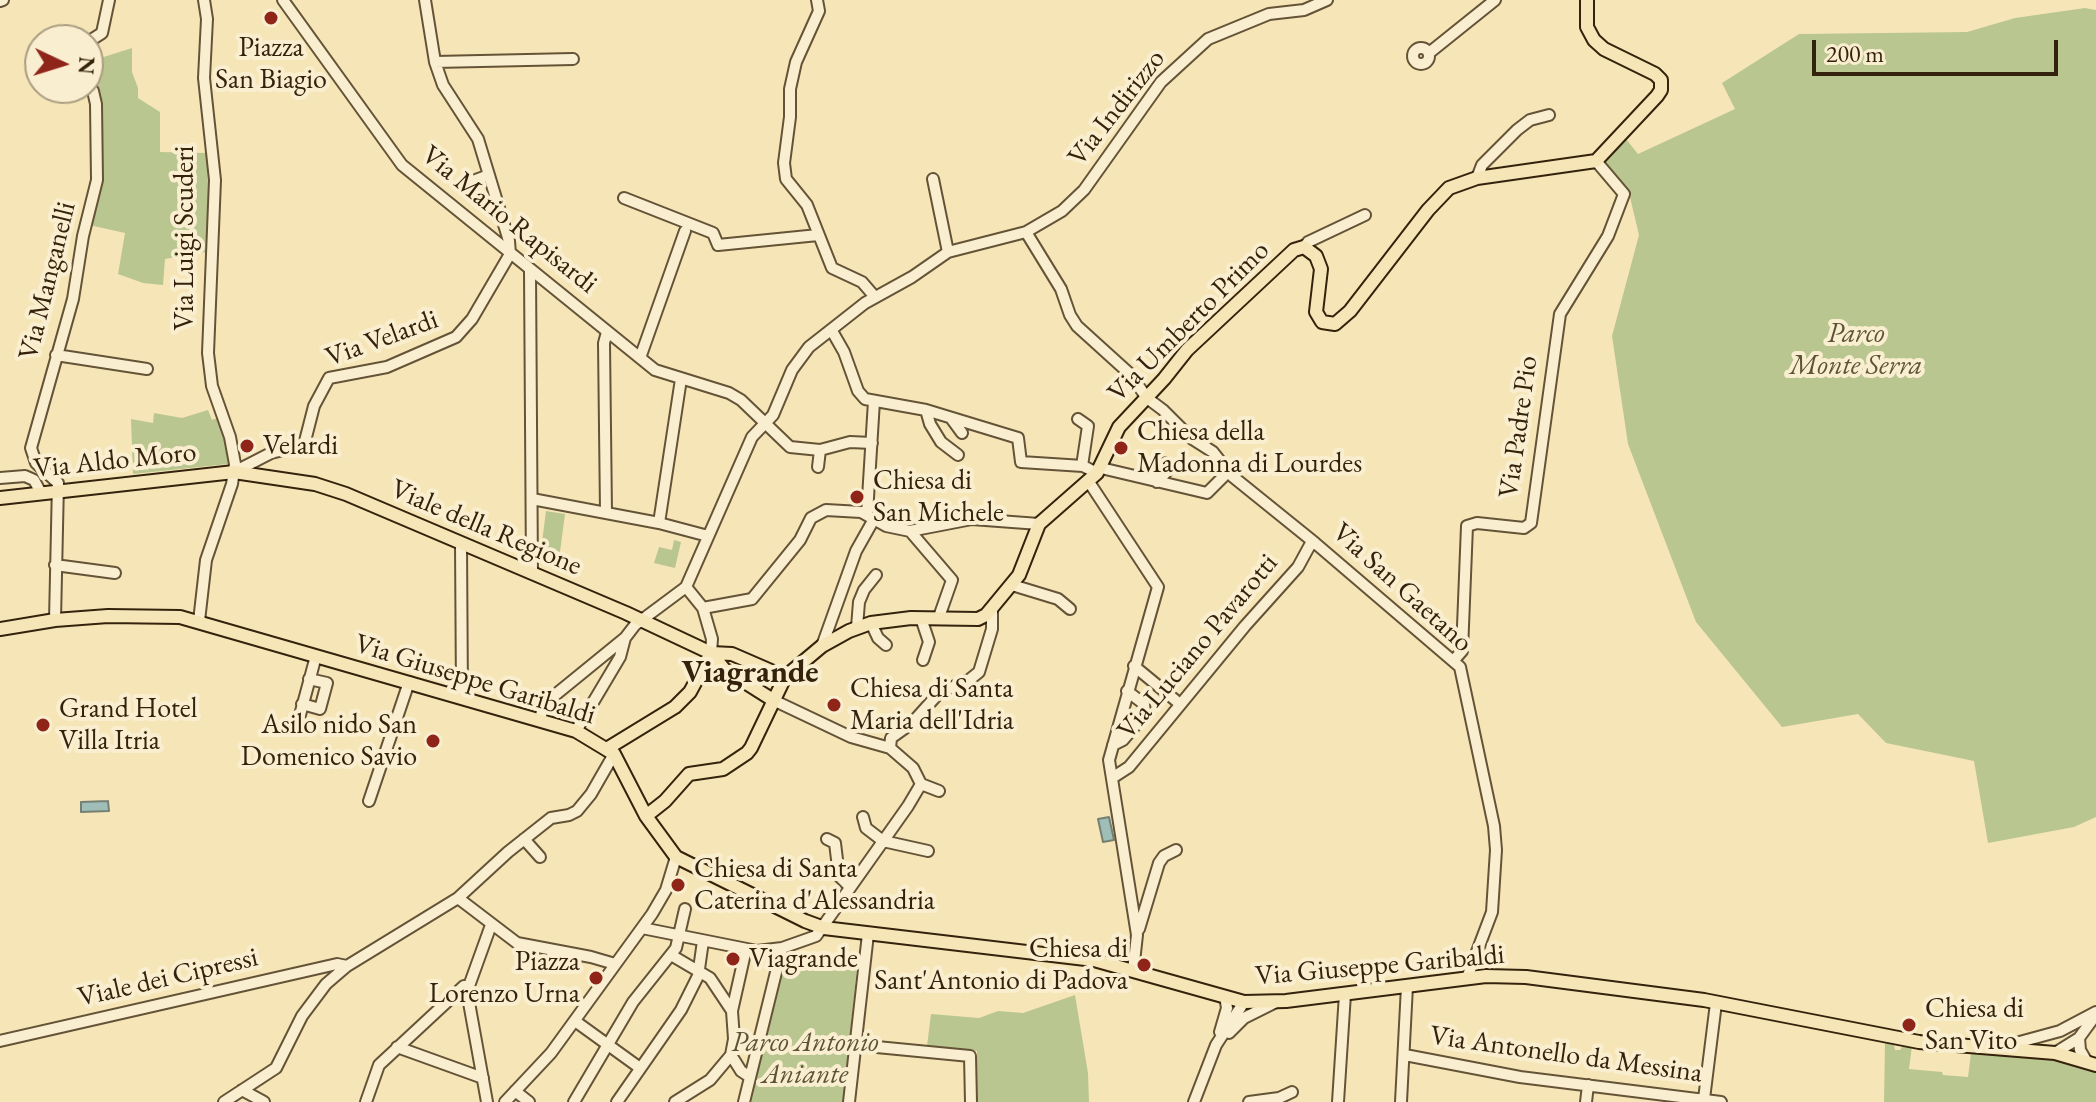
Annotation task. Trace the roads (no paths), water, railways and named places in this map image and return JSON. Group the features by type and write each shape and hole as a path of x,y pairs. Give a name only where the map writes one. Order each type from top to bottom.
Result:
{"main road":[{"path":"1587,0 1587,27 1594,40 1604,49 1655,74 1661,80 1661,90 1657,96 1596,161"},
{"name":"Via Umberto Primo","path":"992,610 1023,568 1039,524 1095,475 1119,427 1197,340 1294,250 1304,247 1313,252 1321,269 1316,312 1322,322 1335,324 1350,311 1428,210 1449,188 1477,178 1596,161"},
{"name":"Via Aldo Moro","path":"0,498 234,472"},
{"name":"Viale della Regione","path":"234,472 325,487 642,620 711,653"},
{"path":"646,816 665,801 689,774 723,769 747,753 785,677 822,646 832,632 871,623 921,618 978,619 992,610"},
{"name":"Via Giuseppe Garibaldi","path":"0,629 55,620 133,615 199,621 576,731 611,751 646,816 676,857 824,928 1094,960 1244,1002 1276,1002 1467,978 1526,977 1716,1003 1919,1042 2055,1053 2091,1064"},
{"path":"711,653 732,654 785,677"},
{"path":"711,653 724,669 772,702"},
{"path":"611,751 675,707 690,692 711,653"}],"street":[{"path":"104,24 109,0"},
{"name":"Via Luigi Scuderi","path":"204,0 207,19 204,78 215,180 208,353 212,386 230,437 234,472"},
{"name":"Via Mario Rapisardi","path":"283,0 402,165 655,370 729,393 790,447 820,450"},
{"path":"425,0 435,62 443,85 478,139 509,241 510,254"},
{"name":"Via Indirizzo","path":"686,587 752,437 764,422 799,358 809,347 875,297 948,252 1026,232 1062,211 1084,190 1161,82 1208,39 1269,14 1304,10 1327,0"},
{"path":"1429,53 1495,0"},
{"path":"818,5 796,62 790,89 784,163 786,179 807,205 832,268 862,282 875,297"},
{"path":"435,62 573,59"},
{"name":"Via Manganelli","path":"59,491 58,483 36,463 31,448 73,299 83,236 97,180 95,104"},
{"path":"1477,178 1482,165 1517,130 1530,120 1549,115"},
{"name":"Via Padre Pio","path":"1454,660 1462,651 1467,526 1477,523 1524,528 1531,523 1560,314 1608,236 1624,194 1596,161"},
{"path":"464,188 489,175"},
{"path":"933,179 948,252"},
{"path":"624,198 713,233 718,245 818,235"},
{"path":"1304,247 1308,242 1365,215"},
{"path":"640,358 685,231"},
{"name":"Via San Gaetano","path":"1026,232 1061,289 1077,326 1130,374 1147,398 1191,438 1213,452 1228,472 1454,660 1463,673 1494,826 1496,850 1492,912 1467,978"},
{"name":"Via Velardi","path":"234,472 271,453 304,445 314,406 329,378 387,367 456,337 472,319 510,254"},
{"path":"530,271 532,573"},
{"path":"832,331 862,397 926,410 1018,438 1021,462 1083,466 1095,475 1108,509 1158,587 1109,760 1137,935"},
{"path":"606,512 604,343 607,332"},
{"path":"56,355 147,369"},
{"path":"659,523 681,379"},
{"path":"832,632 870,516 874,401"},
{"path":"926,410 941,442 958,455"},
{"path":"951,418 962,433"},
{"path":"1078,419 1088,426 1083,466"},
{"path":"818,467 820,450 850,442 872,443"},
{"path":"1157,482 1170,468 1166,463"},
{"path":"199,621 206,560 234,472"},
{"path":"1095,475 1129,476 1203,492 1228,472"},
{"path":"0,478 25,476 34,480 41,493"},
{"path":"55,620 59,491"},
{"path":"532,499 659,523 708,536"},
{"path":"703,608 752,599 800,540 806,524 816,514 832,510 870,516 886,526 910,531 972,519 1039,524"},
{"path":"910,531 952,580 939,617"},
{"path":"461,543 462,697"},
{"name":"Via Luciano Pavarotti","path":"1112,778 1129,767 1245,626 1298,567 1310,545 1315,543"},
{"path":"55,565 115,573"},
{"path":"857,627 859,602 876,575"},
{"path":"1012,585 1058,599 1070,609"},
{"path":"540,719 544,704 625,638 642,620 686,587 703,608 712,639 711,653"},
{"path":"890,748 891,738 912,723 939,693 969,680 979,672 992,629 992,610"},
{"path":"921,618 929,642 923,660"},
{"path":"871,623 878,638 886,645"},
{"path":"576,731 620,657 625,638"},
{"path":"309,679 327,683 320,709 301,709 309,679 316,656"},
{"path":"1134,666 1180,704"},
{"path":"369,801 409,682"},
{"path":"1113,745 1123,740 1145,714 1144,704 1127,691"},
{"path":"772,702 851,737 890,748 913,768 921,784 939,791"},
{"path":"224,1102 276,1068 310,1004 326,984 347,966 458,898 551,818 577,811 600,779 611,751"},
{"path":"642,928 746,949 782,948 816,936 921,784"},
{"path":"863,817 866,828 883,841 928,851"},
{"path":"524,839 540,857"},
{"path":"827,839 835,843 839,876 850,887"},
{"path":"1133,971 1137,935 1159,863 1164,856 1176,850"},
{"path":"505,1102 551,1053 642,928 666,890 676,857"},
{"path":"458,898 517,943 615,964"},
{"path":"574,1102 633,1002 671,955 685,909"},
{"path":"487,1102 468,997 491,925"},
{"path":"850,1102 868,934"},
{"path":"617,1102 681,1010 698,976 703,941"},
{"path":"744,1102 782,948"},
{"path":"675,1102 710,1080 731,1055 734,1039 732,1011 746,949"},
{"path":"671,955 710,978 732,1011"},
{"name":"Viale dei Cipressi","path":"0,1041 337,964 347,966"},
{"path":"366,1102 379,1065 464,986 469,986"},
{"path":"1401,1102 1407,986"},
{"path":"1338,1102 1345,994"},
{"path":"1198,1101 1227,1008 1225,996"},
{"path":"1216,1045 1244,1002"},
{"path":"1216,1045 1244,1018 1276,1002"},
{"path":"1704,1099 1716,1003"},
{"path":"1994,1048 2060,1031 2096,1013"},
{"path":"2055,1053 2079,1038 2096,1013"},
{"path":"575,1021 640,1068"},
{"path":"2055,1053 2055,1037 2060,1031"},
{"path":"2079,1038 2080,1050 2091,1064"},
{"path":"856,1045 970,1056 971,1102"},
{"path":"397,1047 483,1078"},
{"path":"731,1055 741,1071 750,1077"},
{"name":"Via Antonello da Messina","path":"1405,1055 1520,1077 1721,1102"},
{"path":"1586,1102 1588,1085"},
{"path":"242,1090 264,1102"},
{"path":"515,1091 529,1102"},
{"path":"1249,1102 1279,1098 1292,1092"}],"water":[{"path":"108,801 109,811 81,812 81,802"},
{"path":"1109,817 1114,840 1103,842 1098,819"}],"place":[{"name":"Piazza San Biagio","path":"271,18"},
{"name":"Velardi","path":"247,446"},
{"name":"Chiesa della Madonna di Lourdes","path":"1121,448"},
{"name":"Chiesa di San Michele","path":"857,497"},
{"name":"Chiesa di Santa Maria dell'Idria","path":"834,705"},
{"name":"Grand Hotel Villa Itria","path":"43,725"},
{"name":"Asilo nido San Domenico Savio","path":"433,741"},
{"name":"Chiesa di Santa Caterina d'Alessandria","path":"678,885"},
{"name":"Viagrande","path":"733,959"},
{"name":"Chiesa di Sant'Antonio di Padova","path":"1144,965"},
{"name":"Piazza Lorenzo Urna","path":"596,978"},
{"name":"Chiesa di San Vito","path":"1909,1025"}],"district":[{"name":"Viagrande","path":"750,673"}],"park label":[{"name":"Parco Monte Serra","path":"1856,350"},
{"name":"Parco Antonio Aniante","path":"805,1059"}]}
